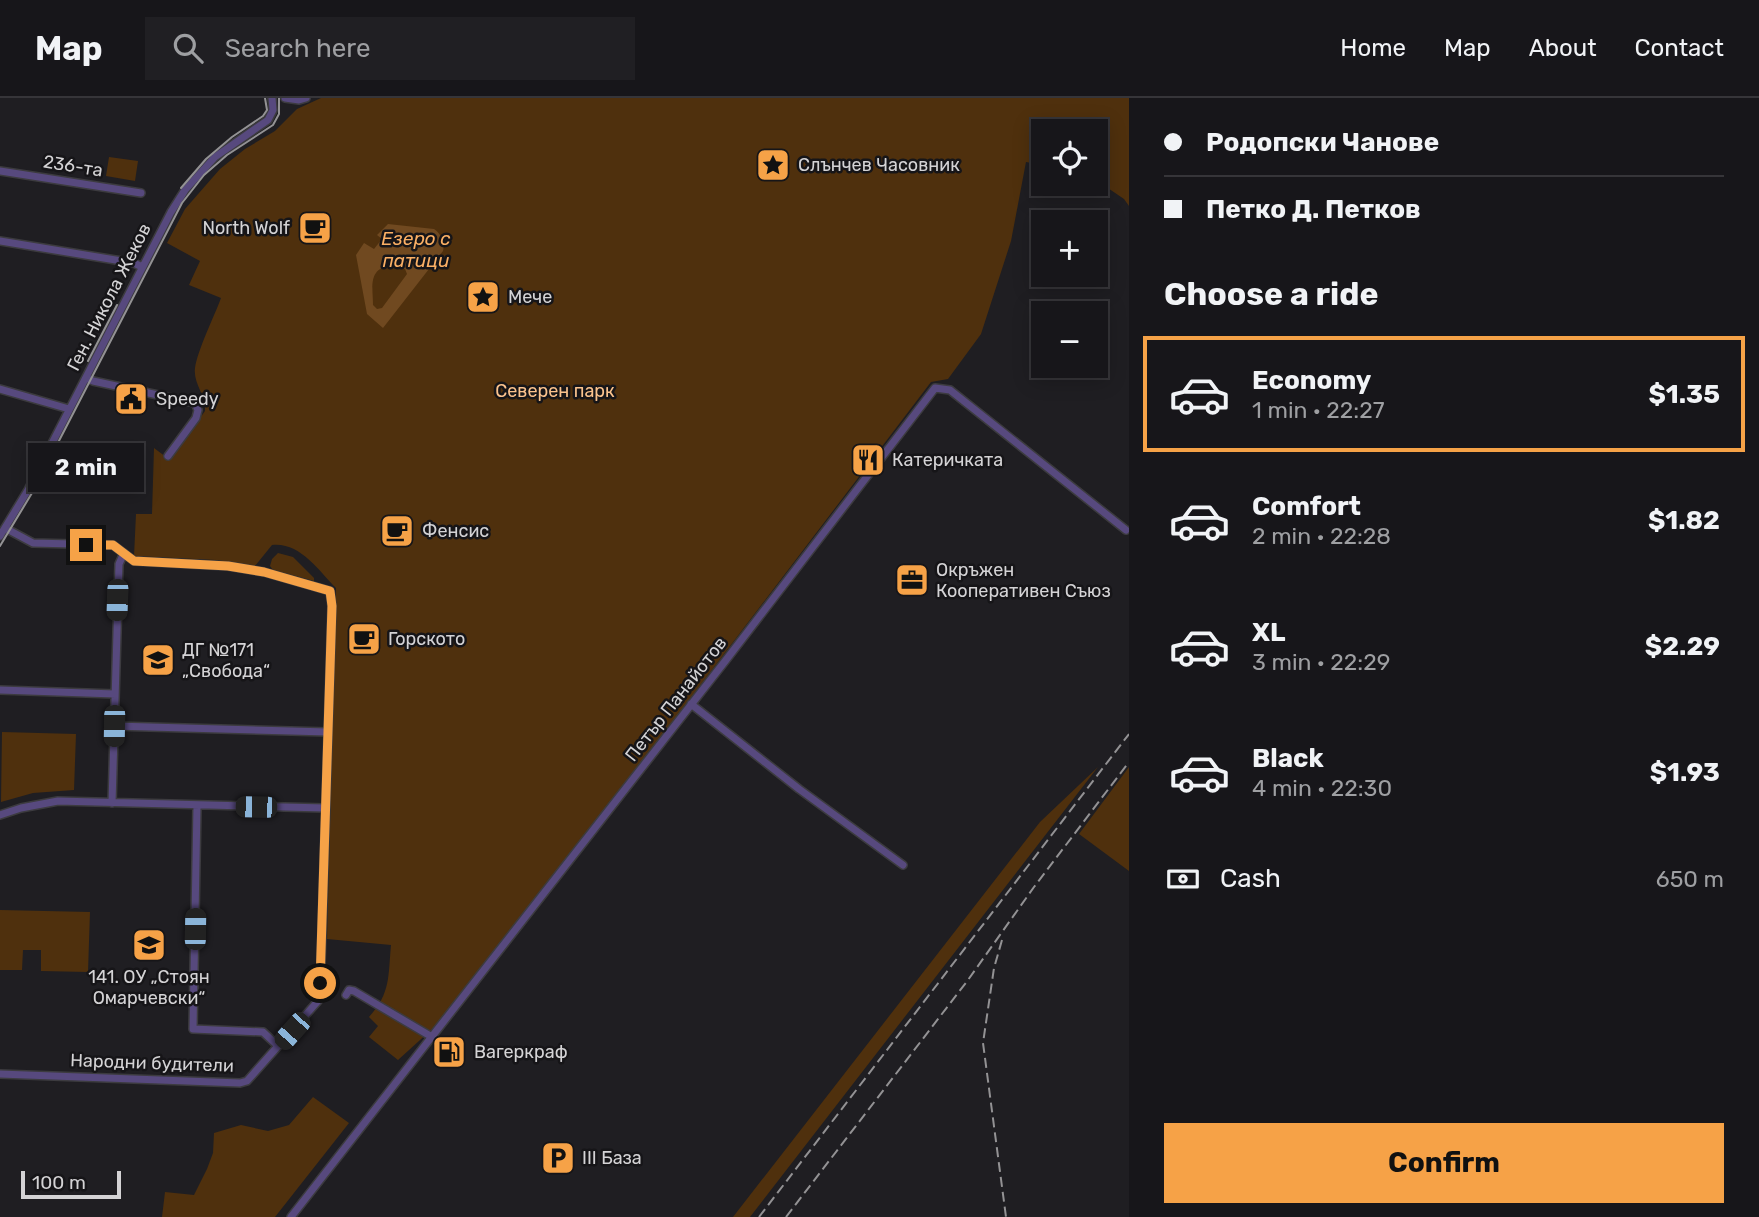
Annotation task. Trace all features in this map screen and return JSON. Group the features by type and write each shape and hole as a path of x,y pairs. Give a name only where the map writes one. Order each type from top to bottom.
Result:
{"street":[{"name":"Ген. Никола Жеков","path":"0,536 28,490 171,212 185,190 224,150 268,120 272,110 272,98"},
{"path":"285,98 306,98"},
{"name":"236-та","path":"0,171 141,193"},
{"path":"0,241 134,263 142,267"},
{"path":"86,378 93,382 195,403 198,410 196,418 168,456"},
{"name":"Петър Панайотов","path":"290,1217 935,388 950,390 1126,530"},
{"path":"0,389 69,409"},
{"path":"5,528 33,543 113,545 124,553 119,564 112,803"},
{"name":"Народни будители","path":"0,1074 240,1083 247,1081 318,1001 320,995 332,606 330,591 264,572 228,566 134,561 124,553"},
{"path":"0,690 115,694"},
{"path":"691,704 799,789 903,865"},
{"path":"114,726 328,732"},
{"path":"0,815 21,808 58,802 326,808"},
{"path":"197,806 193,1029 263,1032 278,1046"},
{"path":"346,995 349,990 354,991 432,1037"}],"green space":[{"name":"Северен парк","path":"321,98 1129,98 1129,206 1108,188 1108,119 1031,119 1031,163 1026,162 1011,241 981,334 948,379 931,382 588,833 441,1021 398,1060 369,1037 378,1026 369,1017 385,992 391,945 327,939 336,588 308,559 282,545 272,545 255,566 216,560 134,556 136,514 152,514 154,448 170,460 205,411 195,368 221,298 189,285 200,261 167,243 185,209 220,169 245,149 275,131 297,109"},
{"path":"109,157 138,161 135,181 106,176"},
{"path":"278,553 293,557 314,581 273,570 270,566 272,559"},
{"path":"2,732 76,734 74,790 33,793 1,802"},
{"path":"1098,767 750,1217 733,1217 1040,822"},
{"path":"1129,767 1129,871 1079,834"},
{"path":"0,910 90,912 88,972 41,971 41,950 23,950 22,970 0,970"},
{"path":"313,1097 349,1123 275,1217 162,1217 165,1192 194,1195 213,1153 214,1133 241,1125 268,1131 289,1125"}],"water":[{"name":"Езеро с патици","path":"388,224 434,229 443,245 443,251 383,328 367,314 356,255 364,243 374,249 382,239 377,235","holes":["387,266 405,269 407,274 382,308 377,309 373,305 374,276"]}],"tram line":[{"path":"181,188 206,159 263,116 267,110 265,98"},
{"path":"0,546 32,493 182,203 204,175 227,155 273,125 279,114 279,98"},
{"path":"88,361 117,305"}],"railway":[{"path":"759,1217 1129,734"},
{"path":"786,1217 968,980 1034,887 1129,762"},
{"path":"1002,940 994,968 983,1043 1006,1217"}],"place":[{"name":"Слънчев Часовник","path":"773,165"},
{"name":"North Wolf","path":"315,228"},
{"name":"Мече","path":"483,297"},
{"name":"Speedy","path":"131,399"},
{"name":"Катеричката","path":"868,460"},
{"name":"Фенсис","path":"397,531"},
{"name":"Окръжен Кооперативен Съюз","path":"912,580"},
{"name":"Горското","path":"364,639"},
{"name":"ДГ №171 „Свобода“","path":"158,660"},
{"name":"141. ОУ „Стоян Омарчевски“","path":"149,945"},
{"name":"Вагеркраф","path":"449,1052"},
{"name":"III База","path":"558,1158"}],"route":[{"path":"86,545 113,545 134,561 228,566 264,572 330,591 332,606 320,983"}]}
